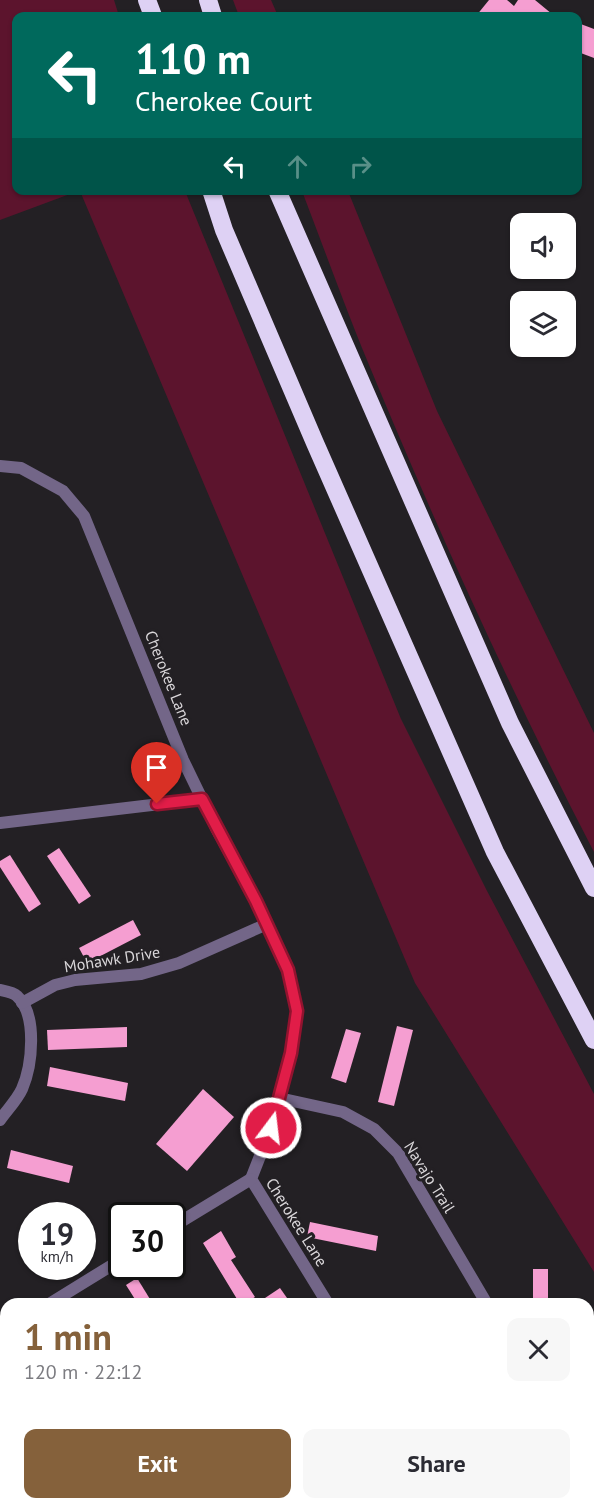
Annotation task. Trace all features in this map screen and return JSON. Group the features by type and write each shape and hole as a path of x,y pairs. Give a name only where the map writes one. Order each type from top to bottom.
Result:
{"highway":[{"path":"213,195 224,230 310,433 495,852 594,1040"},
{"path":"279,195 510,723 594,888"}],"street":[{"name":"Cherokee Lane","path":"0,466 21,468 63,490 84,516 183,760 288,970 297,1011 291,1053 271,1128 250,1179 324,1298"},
{"path":"0,823 202,799"},
{"name":"Mohawk Drive","path":"22,1003 55,985 75,980 141,974 179,963 267,924"},
{"path":"0,990 16,995 22,1003 31,1026 32,1052 22,1090 0,1120"},
{"name":"Navajo Trail","path":"279,1098 343,1112 374,1129 398,1153 483,1298"},
{"path":"186,1218 250,1179"},
{"path":"59,1298 108,1268"}],"shaded area":[{"path":"0,0 114,0 118,12 12,12 12,195 67,195 0,220"},
{"path":"233,0 271,0 276,12 238,12"},
{"path":"82,195 187,195 401,719 486,889 594,1094 594,1272 415,983"},
{"path":"304,195 350,195 437,411 594,733 594,852 532,728 444,539 362,348"}],"building":[{"path":"489,0 507,0 514,6 518,0 535,0 550,12 479,12"},
{"path":"582,24 594,29 594,58 582,54"},
{"path":"59,848 91,896 79,904 47,856"},
{"path":"10,855 41,904 29,912 0,867 0,861"},
{"path":"133,920 141,935 87,963 79,948"},
{"path":"397,1026 413,1030 394,1106 378,1102"},
{"path":"127,1027 127,1047 48,1050 47,1030"},
{"path":"346,1029 361,1033 346,1083 331,1078"},
{"path":"50,1067 128,1083 125,1101 47,1086"},
{"path":"203,1089 234,1117 187,1171 156,1144"},
{"path":"11,1150 73,1166 69,1183 7,1168"},
{"path":"310,1222 378,1236 376,1251 307,1237"},
{"path":"221,1231 236,1257 231,1260 255,1297 236,1298 203,1243"},
{"path":"533,1269 548,1269 548,1298 533,1298"},
{"path":"138,1280 149,1298 134,1298 126,1285"},
{"path":"280,1288 287,1298 265,1298"}],"route":[{"path":"157,804 202,799 256,901 288,970 297,1011 291,1053 271,1128"}]}
